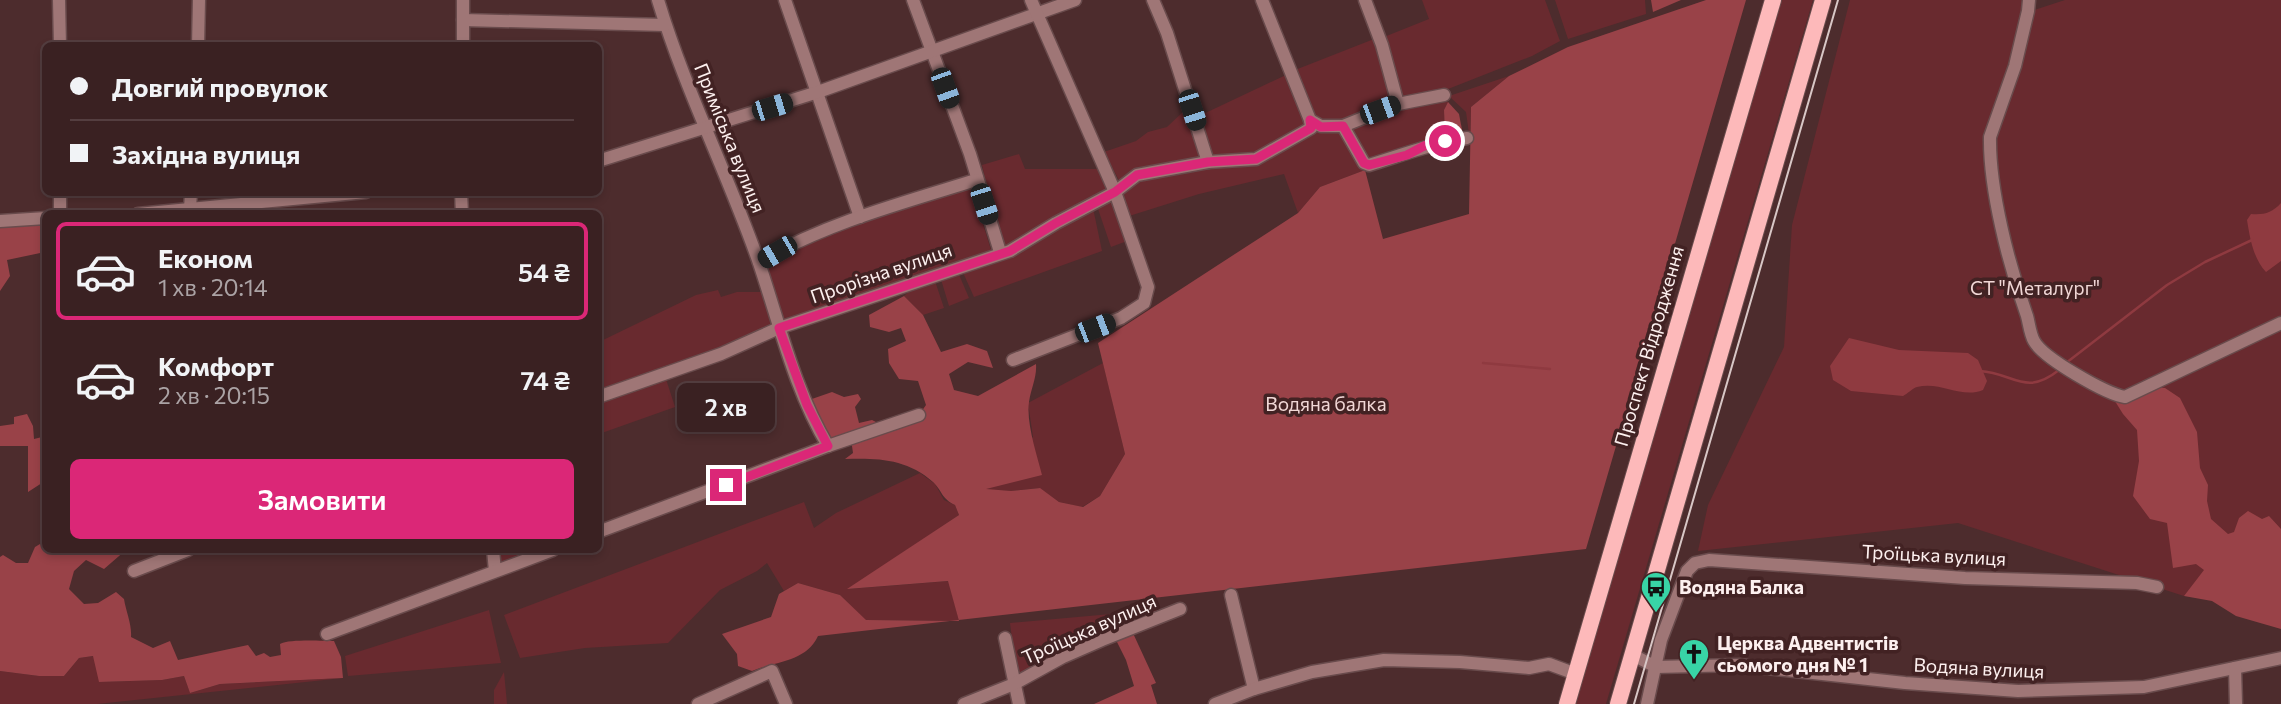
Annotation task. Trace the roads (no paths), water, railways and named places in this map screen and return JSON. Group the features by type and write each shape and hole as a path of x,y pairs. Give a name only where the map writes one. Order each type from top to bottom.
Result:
{"main road":[{"name":"Проспект Відродження","path":"1567,704 1773,0"},
{"path":"1618,704 1823,0"}],"street":[{"path":"59,0 60,42"},
{"path":"198,42 199,0"},
{"path":"463,0 463,42"},
{"name":"Приміська вулиця","path":"658,0 704,128 759,262 807,405 828,446"},
{"path":"785,0 860,217"},
{"path":"913,0 970,154 1000,252"},
{"path":"1013,360 1121,318 1144,303 1148,287 1115,192 1031,0"},
{"path":"602,160 818,93 1075,0"},
{"path":"1153,0 1167,33 1208,162"},
{"path":"1262,0 1310,120 1321,127 1343,126 1398,104 1444,95"},
{"path":"1365,0 1382,45 1398,104"},
{"path":"2029,0 2015,66 1989,146 1999,213 2017,288 2034,341 2086,382 2125,397 2281,323"},
{"path":"463,20 666,25"},
{"name":"Прорізна вулиця","path":"602,396 721,354 779,328 1000,252 1010,251 1115,192 1137,175 1208,162 1256,159 1311,128 1310,120"},
{"path":"1343,126 1364,163 1369,165 1407,155 1424,146 1466,138"},
{"path":"759,262 795,242 860,217 976,180"},
{"path":"190,209 191,196"},
{"path":"180,210 325,196"},
{"path":"0,221 42,218"},
{"path":"602,531 828,446 919,415"},
{"path":"134,571 180,553"},
{"path":"493,553 495,572"},
{"path":"327,634 545,553"},
{"name":"Троїцька вулиця","path":"1656,667 1661,640 1686,571 1695,563 1709,560 1965,578 2137,583 2157,587"},
{"path":"1231,595 1254,689"},
{"name":"Троїцька вулиця","path":"964,704 1014,684 1063,657 1180,609"},
{"path":"1005,638 1019,704"},
{"name":"Водяна вулиця","path":"1633,655 1656,667 1739,665 2018,698 2144,687 2281,658"},
{"path":"1215,704 1312,672 1384,660 1460,662 1529,668 1549,664 1576,674"},
{"path":"1647,704 1656,667"},
{"path":"2235,668 2236,704"},
{"path":"698,704 772,671 786,704"}],"waterway":[{"path":"2066,363 2167,285 2205,262 2252,240"},
{"path":"1483,363 1550,369"},
{"path":"1980,371 2028,383 2047,378 2059,370"}],"tram line":[{"path":"1634,704 1838,0"}],"place":[{"name":"Водяна Балка","path":"1656,614"},
{"name":"Церква Адвентистів сьомого дня № 1","path":"1694,681"}],"park label":[{"name":"СТ \"Металург\"","path":"2035,288"},
{"name":"Водяна балка","path":"1326,404"}]}
